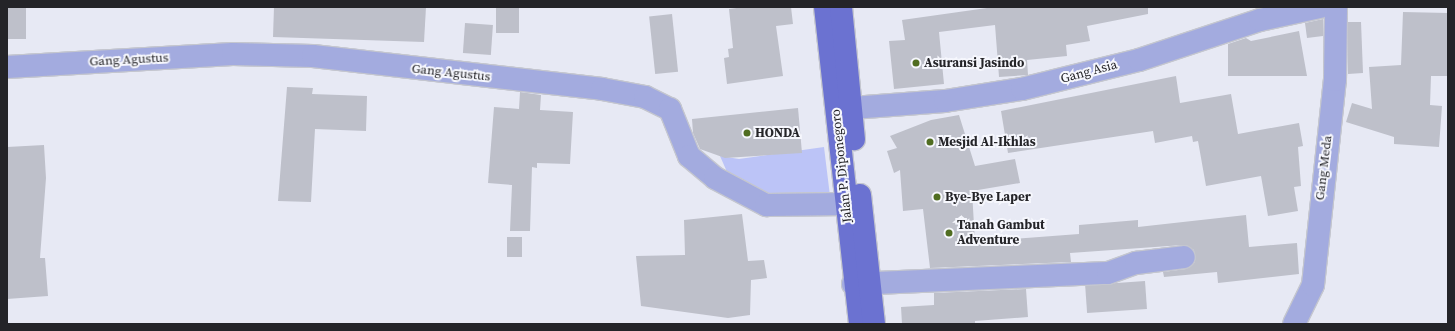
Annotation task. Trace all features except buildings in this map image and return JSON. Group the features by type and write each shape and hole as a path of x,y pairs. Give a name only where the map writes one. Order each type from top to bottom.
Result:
{"main road":[{"name":"Jalan P. Diponegoro","path":"825,7 846,204 862,284 874,324"},
{"name":"Jalan P. Diponegoro","path":"841,7 852,108 862,284 860,324"}],"street":[{"name":"Gang Asia","path":"852,108 945,101 1022,89 1139,60 1258,14 1320,7"},
{"name":"Gang Meda","path":"1294,324 1313,285 1335,80 1336,7"},
{"name":"Gang Agustus","path":"7,67 233,54 313,56 602,89 645,97 670,109 690,156 745,195 766,205 846,204"},
{"path":"862,284 1108,273 1136,263 1184,257"}],"shaded area":[{"path":"824,147 830,196 759,197 731,181 720,156 739,159"}],"place":[{"name":"Asuransi Jasindo","path":"916,63"},
{"name":"HONDA","path":"747,133"},
{"name":"Mesjid Al-Ikhlas","path":"930,142"},
{"name":"Bye-Bye Laper","path":"937,197"},
{"name":"Tanah Gambut Adventure","path":"949,233"}]}
